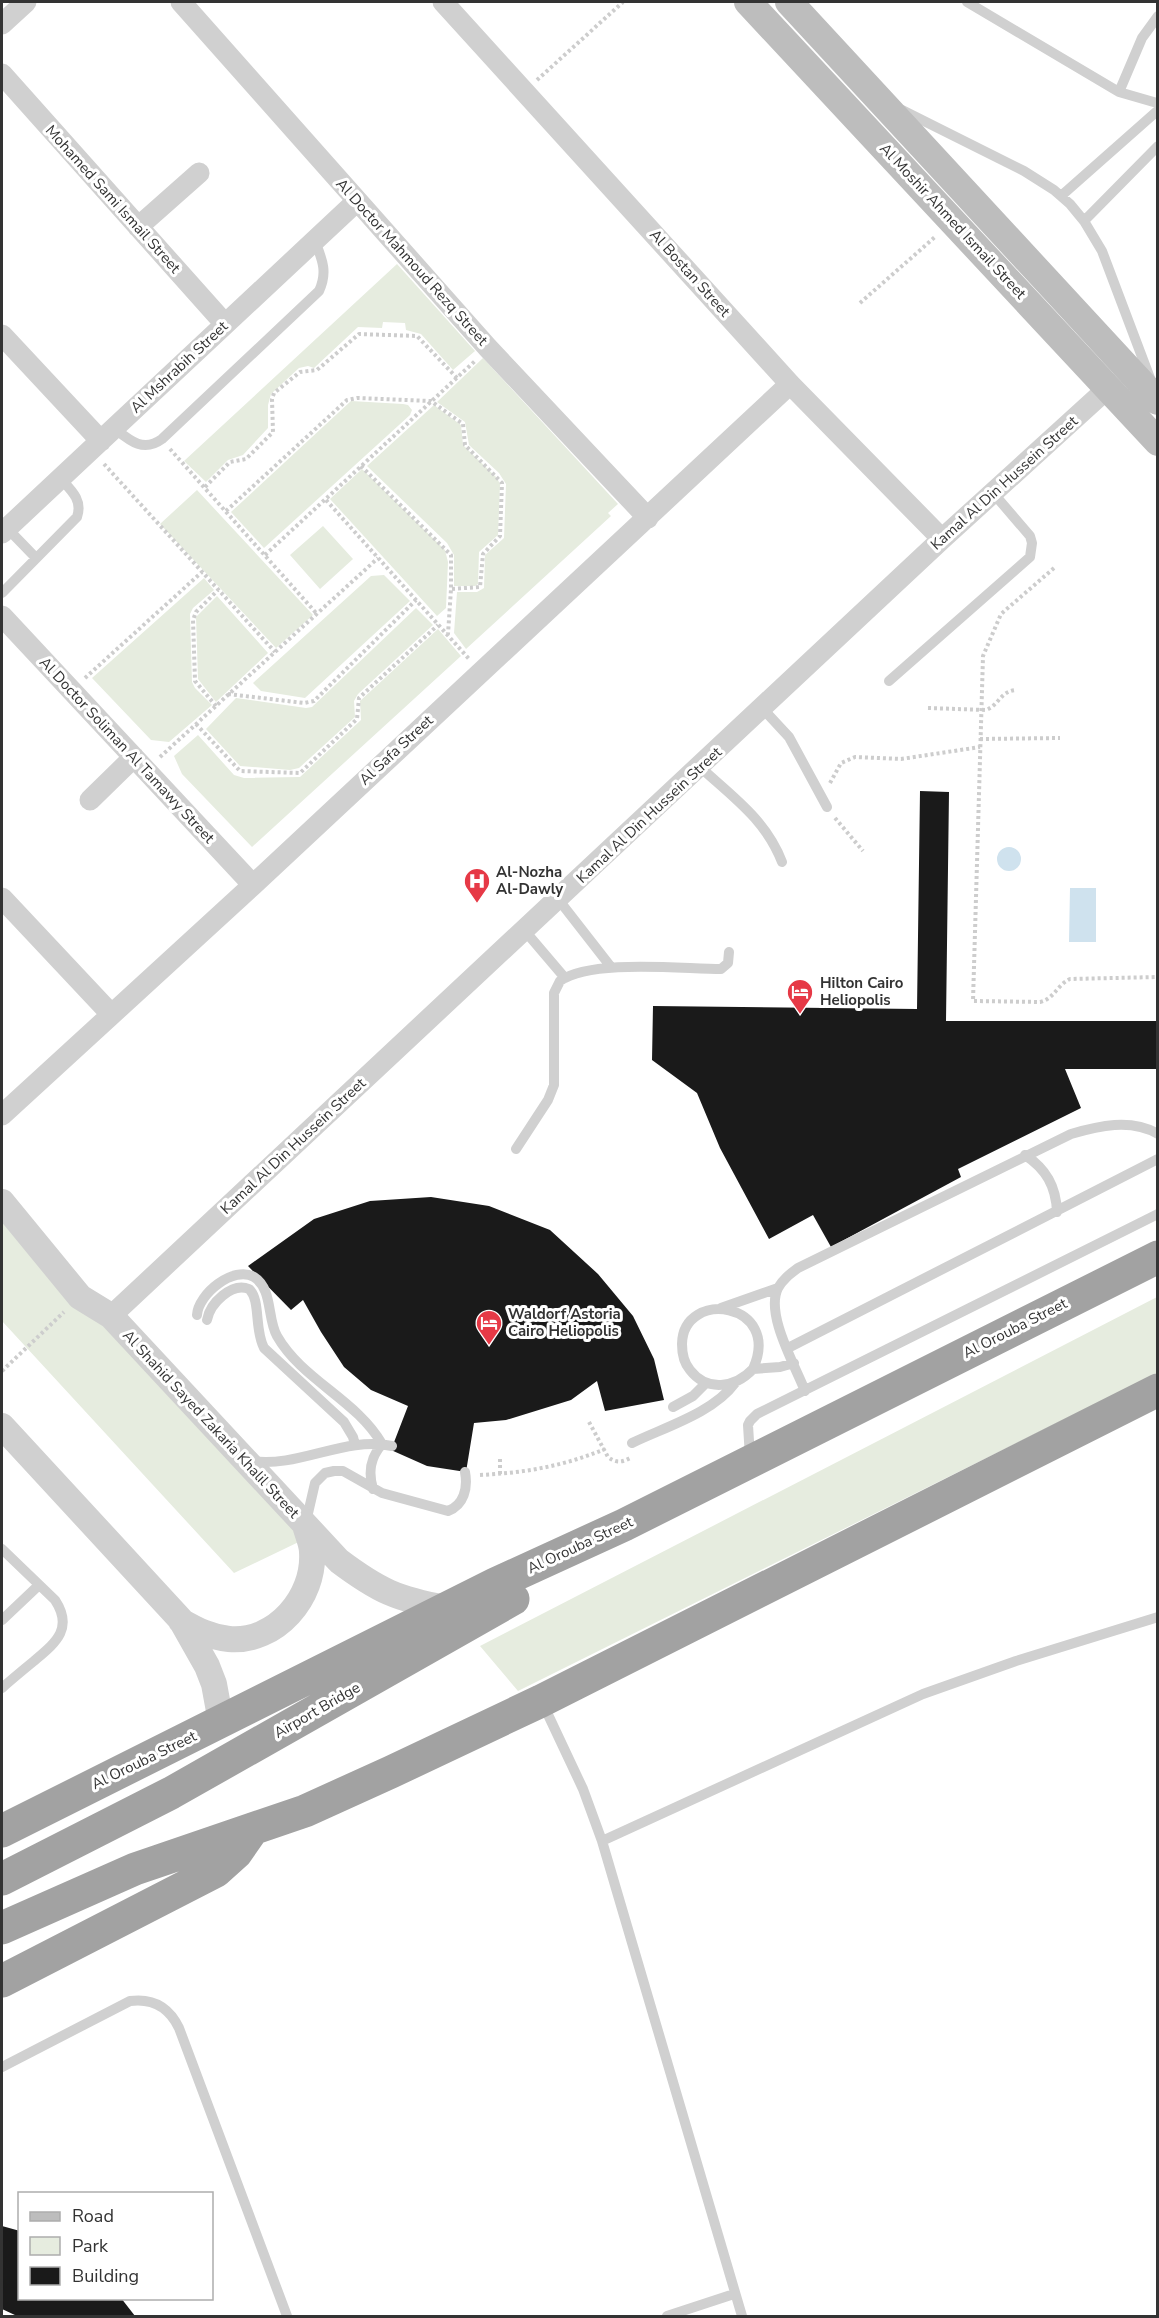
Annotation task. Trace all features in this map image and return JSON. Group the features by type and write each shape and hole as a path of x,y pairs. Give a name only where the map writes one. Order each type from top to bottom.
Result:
{"highway":[{"name":"Al Orouba Street","path":"2,1831 446,1608 624,1525 1158,1257"},
{"path":"2,1928 135,1869 305,1811 541,1701 1158,1390"},
{"name":"Airport Bridge","path":"2,1879 171,1793 538,1586 624,1525"},
{"path":"2,1980 216,1870 236,1852 252,1830"}],"main road":[{"name":"Al Moshir Ahmed Ismail Street","path":"748,2 1158,442"},
{"name":"Al Moshir Ahmed Ismail Street","path":"789,2 1158,400"}],"street":[{"path":"2,24 26,2"},
{"name":"Al Doctor Mahmoud Rezq Street","path":"181,2 488,348 648,518"},
{"name":"Al Bostan Street","path":"453,5 526,91 790,384 942,539"},
{"name":"Mohamed Sami Ismail Street","path":"2,74 225,324"},
{"path":"138,227 199,173"},
{"name":"Al Mshrabih Street","path":"4,530 357,201"},
{"path":"4,343 102,440"},
{"name":"Al Safa Street","path":"2,1115 110,1013 253,885 790,384"},
{"name":"Kamal Al Din Hussein Street","path":"111,1316 763,709 942,539 1108,388"},
{"name":"Al Doctor Soliman Al Tamawy Street","path":"2,616 253,885"},
{"path":"90,800 140,763"},
{"path":"2,898 110,1013"},
{"name":"Al Shahid Sayed Zakaria Khalil Street","path":"2,1202 80,1297 111,1316 339,1561 387,1593 410,1601 446,1608"},
{"path":"2,1426 181,1620 207,1666 221,1722"},
{"path":"181,1620 204,1634 231,1639 258,1635 281,1622 300,1603 310,1578 312,1551 305,1525"}],"lane":[{"path":"967,2 1119,92 1157,108 1061,196"},
{"path":"1119,92 1142,38 1158,16"},
{"path":"879,99 1024,171 1061,196 1084,221 1102,251 1158,400"},
{"path":"1084,221 1158,146"},
{"path":"102,440 140,446 155,444 162,439 319,291 324,267 315,241"},
{"path":"2,592 77,517 80,509 75,495 60,478"},
{"path":"889,681 1030,557 1032,543 1030,536 994,494"},
{"path":"4,530 36,558"},
{"path":"763,709 789,737 828,807"},
{"path":"700,767 762,824 774,842 782,862"},
{"path":"558,899 611,968"},
{"path":"525,930 565,978"},
{"path":"516,1149 548,1100 554,1085 555,993 560,981 587,971 611,968 721,969 728,963 729,952"},
{"path":"806,1391 775,1316 774,1302 778,1288 786,1276 798,1268 1071,1134 1098,1126 1126,1125 1158,1134"},
{"path":"1025,1155 1037,1163 1046,1174 1057,1199 1057,1212"},
{"path":"788,1348 1158,1160"},
{"path":"751,1461 748,1431 750,1421 758,1414 1158,1214"},
{"path":"354,1445 353,1437 344,1422 270,1355 260,1340 256,1323 254,1293 243,1287 232,1289 202,1317 199,1303 234,1274 245,1274 255,1278 263,1286 276,1335 303,1368 372,1428 387,1445"},
{"path":"720,1308 734,1311 746,1318 755,1329 759,1342 759,1356 753,1369 745,1377 735,1383 720,1386 706,1383 686,1366 682,1353 682,1340 687,1327 695,1317 707,1310 720,1308 778,1288"},
{"path":"260,1340 276,1335"},
{"path":"753,1369 780,1367 794,1363"},
{"path":"306,1389 315,1378"},
{"path":"673,1407 693,1396 706,1383"},
{"path":"632,1443 711,1406 726,1395 735,1383"},
{"path":"244,1460 288,1461 354,1445 387,1445"},
{"path":"373,1489 371,1465 377,1450 387,1445"},
{"path":"305,1525 312,1490 325,1473 343,1471 373,1489 440,1511 448,1511 456,1508 462,1501 465,1473"},
{"path":"2,1549 60,1608 63,1626 55,1643 2,1688"},
{"path":"2,1620 39,1585"},
{"path":"602,1841 923,1694 1006,1664 1158,1617"},
{"path":"541,1701 584,1789 602,1841 742,2316"},
{"path":"2,2067 130,2001 150,2001 168,2011 179,2028 287,2316"},
{"path":"667,2316 734,2294"}],"path":[{"path":"526,91 623,2"},
{"path":"861,303 953,221"},
{"path":"205,487 230,462 246,459 273,432 272,399 274,393 300,372 317,370 361,333 417,336 457,378"},
{"path":"265,555 488,348"},
{"path":"226,511 346,400 357,398 431,401 461,422 465,429 465,444 502,483 500,536 482,555 480,587 451,589"},
{"path":"162,439 317,614"},
{"path":"102,440 202,572 275,652"},
{"path":"361,466 449,552 451,589 447,635"},
{"path":"326,500 480,671"},
{"path":"140,763 196,724 378,558"},
{"path":"1054,568 1001,614 983,656 973,1001 1040,1002 1049,999 1059,986 1070,979 1158,977"},
{"path":"71,691 202,572"},
{"path":"216,706 195,681 193,620 194,614 218,590"},
{"path":"228,694 304,703 314,701 416,600"},
{"path":"196,724 237,770 300,773 357,719 359,698 438,624"},
{"path":"928,708 991,708 1003,694 1015,690"},
{"path":"981,739 1060,738"},
{"path":"863,852 841,827 828,807 831,780 836,769 847,759 855,757 901,759 980,747"},
{"path":"2,1371 80,1297"},
{"path":"465,1473 500,1474 554,1467 605,1449"},
{"path":"500,1459 500,1474"}],"green space":[{"path":"397,264 475,351 453,370 421,334 406,330 405,323 383,322 382,328 358,327 314,368 308,366 299,368 271,394 268,405 268,428 243,455 228,460 206,482 184,461"},
{"path":"483,358 618,504 608,513 611,516 466,649 454,633 457,592 477,592 484,588 485,555 504,538 506,484 499,473 469,445 465,422 437,402"},
{"path":"351,401 403,404 408,405 412,410 410,415 264,548 231,512"},
{"path":"434,405 461,425 463,445 497,478 500,484 498,535 479,552 478,584 475,586 454,586 454,555 447,543 367,466"},
{"path":"362,469 445,550 448,562 446,608 437,616 330,499"},
{"path":"197,490 313,615 276,648 160,524"},
{"path":"323,526 353,559 320,589 290,555"},
{"path":"384,575 410,601 305,698 261,691 253,683 371,576"},
{"path":"204,578 214,590 193,608 190,614 192,682 212,705 169,742 151,740 92,678"},
{"path":"217,596 268,653 216,702 198,679 196,617"},
{"path":"416,608 433,625 358,694 354,701 355,717 299,768 290,770 240,766 206,729 236,698 312,707"},
{"path":"438,629 461,656 252,847 182,774 174,756 198,735 234,775 244,778 300,777 361,720 360,701"},
{"path":"2,1214 307,1538 234,1573 2,1321"},
{"path":"1157,1297 1157,1373 518,1691 480,1646"}],"water":[{"path":"1009,847 1017,851 1021,859 1017,867 1009,871 1001,867 997,859 1001,851"},
{"path":"1070,888 1096,888 1096,942 1069,942"}],"building":[{"name":"Hilton Cairo Heliopolis","path":"920,791 949,792 946,1021 1158,1021 1158,1069 1065,1069 1081,1108 958,1169 961,1177 831,1247 813,1215 769,1239 720,1148 697,1093 652,1060 653,1006 917,1009"},
{"name":"Waldorf Astoria Cairo Heliopolis","path":"431,1197 489,1206 550,1230 598,1274 633,1316 654,1359 664,1400 605,1411 597,1381 571,1400 506,1420 474,1423 466,1472 427,1466 391,1450 408,1406 371,1390 344,1367 303,1300 291,1310 248,1266 314,1219 370,1201"},
{"path":"2,2226 18,2230 18,2300 123,2300 135,2316 17,2316 2,2309"}],"place":[{"name":"Al-Nozha Al-Dawly","path":"477,904"},
{"name":"Hilton Cairo Heliopolis","path":"800,1015"},
{"name":"Waldorf Astoria Cairo Heliopolis","path":"489,1346"}]}
